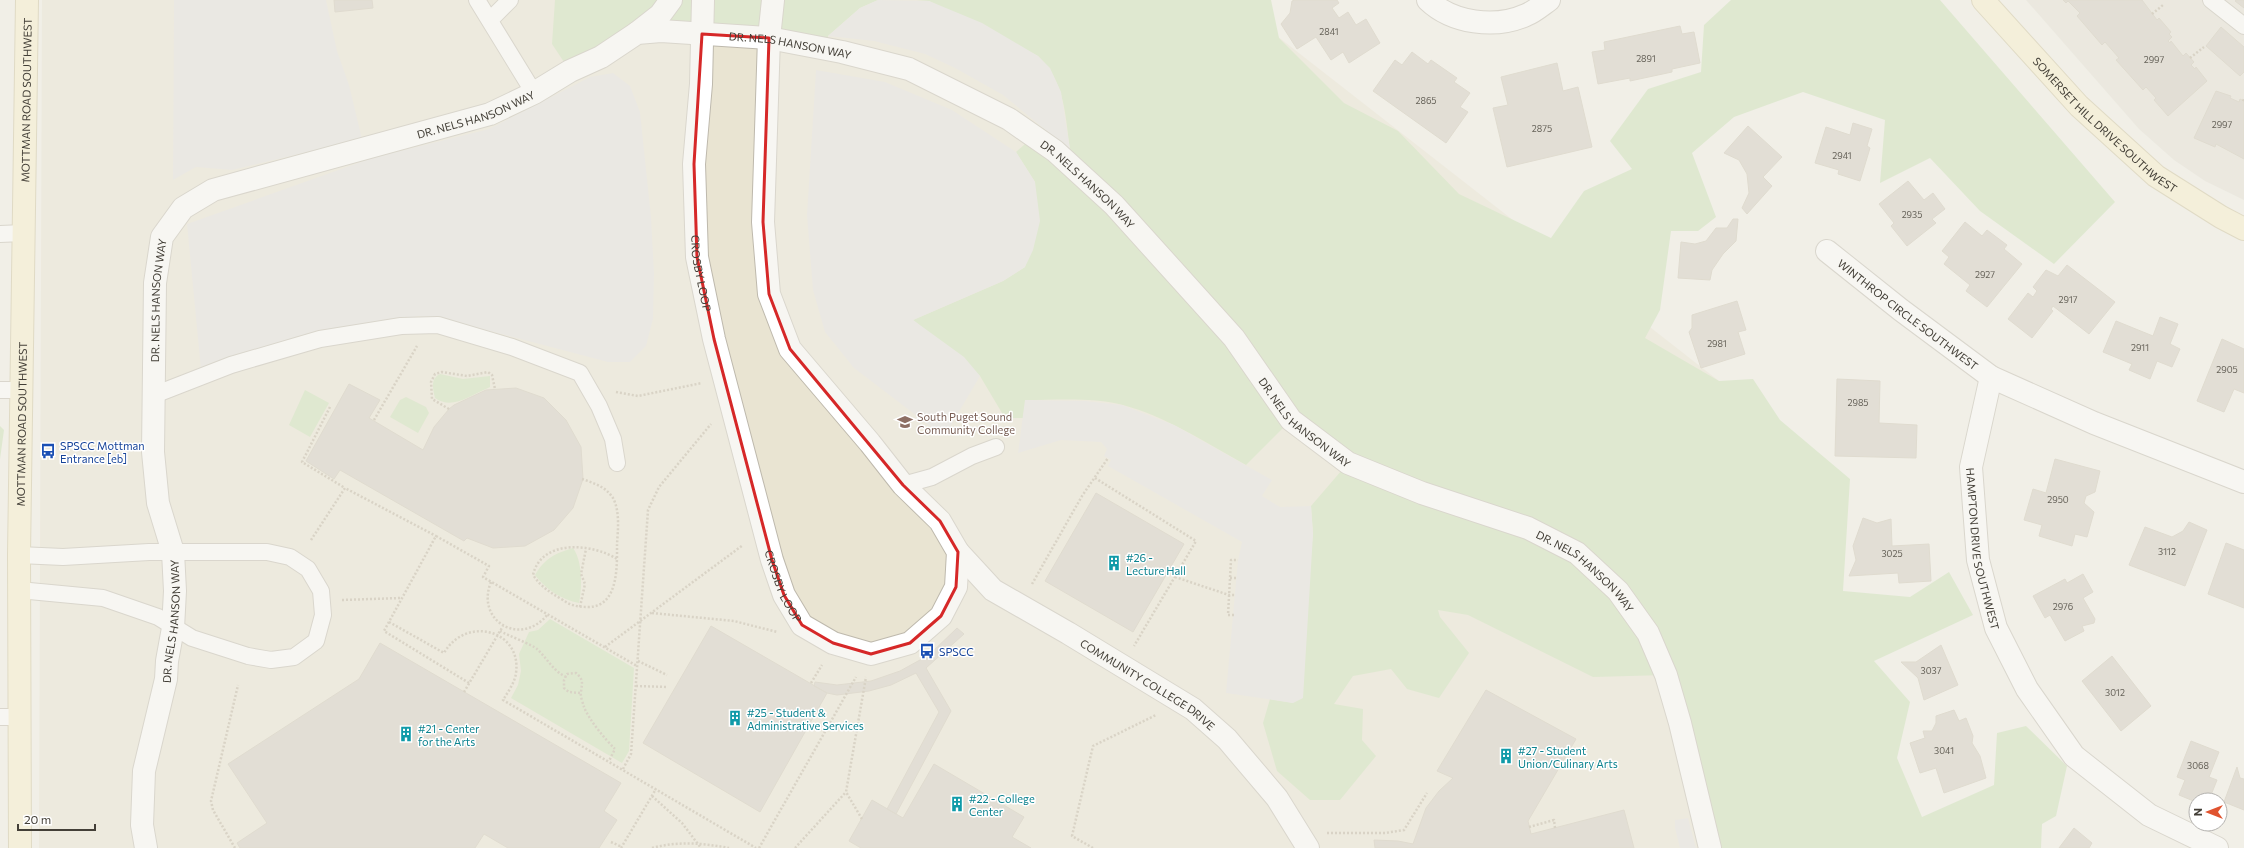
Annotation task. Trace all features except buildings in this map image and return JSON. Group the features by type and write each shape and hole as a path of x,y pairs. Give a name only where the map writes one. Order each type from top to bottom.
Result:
{"street":[{"name":"MOTTMAN ROAD SOUTHWEST","path":"20,848 10,717 19,590 27,0"},
{"path":"637,33 660,15 671,0"},
{"name":"CROSBY LOOP","path":"704,0 701,84 694,164 697,257 714,339 772,560 784,595 802,625 833,643 871,654 910,643 941,616 956,587 958,552"},
{"path":"773,0 769,38 763,222 769,294 790,349 870,443 903,485 940,521 958,552"},
{"path":"1428,0 1436,8 1465,20 1498,22 1526,15 1549,0"},
{"name":"SOMERSET HILL DRIVE SOUTHWEST","path":"1983,0 2079,106 2156,176 2221,217 2244,229"},
{"name":"DR. NELS HANSON WAY","path":"146,848 142,825 144,770 166,679 167,661 173,628 173,552 158,503 153,452 155,283 162,237 183,208 217,188 490,114 534,93 570,71 601,57 637,33 661,31 769,38 842,52 909,69 1009,119 1054,151 1114,205 1234,338 1291,420 1348,463 1422,494 1528,528 1577,553 1618,591 1648,633 1666,675 1680,723 1710,848"},
{"name":"WINTHROP CIRCLE SOUTHWEST","path":"1828,251 1901,310 1991,377"},
{"path":"1991,377 2094,423 2244,482"},
{"name":"HAMPTON DRIVE SOUTHWEST","path":"1991,377 1971,467 1978,560 1996,628 2027,689 2074,756 2149,815 2217,848"},
{"name":"COMMUNITY COLLEGE DRIVE","path":"958,552 993,590 1193,709 1227,739 1277,798 1308,848"}],"lane":[{"path":"477,0 534,93"},
{"path":"490,20 510,0"},
{"path":"2211,0 2244,26"},
{"path":"0,234 23,233"},
{"path":"154,395 231,365 316,341 401,326 438,325 512,347 580,373 602,413 613,439 617,462"},
{"path":"0,390 21,390"},
{"path":"903,485 932,476 972,456 996,447"},
{"path":"19,555 63,557 173,552 267,552 290,558 308,569 321,590 323,615 316,641 294,657 271,660 219,648 192,638 173,628 158,617 103,598 19,590"}],"path":[{"path":"2152,14 2163,5"},
{"path":"2190,58 2204,47"},
{"path":"374,420 420,342"},
{"path":"449,409 432,399 431,382 435,374 442,372 466,376 488,372 492,375 495,389"},
{"path":"613,392 638,396 710,382"},
{"path":"330,407 302,462 345,488 489,566 483,577 638,666"},
{"path":"623,769 632,754 648,510 659,487 712,423"},
{"path":"1032,584 1082,496 1108,458"},
{"path":"1095,478 1196,541 1122,666"},
{"path":"582,480 595,483 613,498 616,507 618,525 617,559 613,589 608,597 596,607 580,607 566,602 540,586 533,575 534,568 539,562 555,551 570,546 610,555 617,559"},
{"path":"311,540 345,488"},
{"path":"436,536 384,631 469,683"},
{"path":"605,647 749,540"},
{"path":"580,607 585,584 582,574 586,549"},
{"path":"1234,615 1228,615 1231,560 1238,560"},
{"path":"1175,576 1229,595 1236,595"},
{"path":"1230,578 1237,578"},
{"path":"491,582 488,589 489,608 498,623 503,626 524,630 542,622 548,614"},
{"path":"342,600 402,598"},
{"path":"652,613 734,621 782,634"},
{"path":"389,622 444,653 462,634 473,630 498,635 508,643 516,661 516,673 503,700 757,848 856,677"},
{"path":"464,692 503,626"},
{"path":"500,631 537,648 543,657 553,665 557,673 566,677"},
{"path":"638,661 666,675"},
{"path":"810,683 822,664"},
{"path":"580,693 569,692 564,688 564,680 567,674 576,673 582,678 583,686 580,693 585,709 592,718 596,728 615,749 609,761"},
{"path":"795,848 846,792 866,676"},
{"path":"235,848 213,810 211,801 238,685"},
{"path":"636,686 668,687"},
{"path":"1093,848 1072,836 1092,746 1183,703"},
{"path":"610,842 621,848 656,789"},
{"path":"846,792 862,819"},
{"path":"1325,833 1349,834 1404,830 1427,793"},
{"path":"652,796 682,822 701,848"},
{"path":"1529,827 1554,820 1555,828"},
{"path":"652,848 669,844 698,843 729,848"}],"highlighted area":[{"path":"702,34 769,38 763,222 769,294 790,349 903,485 940,521 958,552 956,587 941,616 910,643 871,654 833,643 802,625 784,595 772,560 714,339 697,257 694,164"}],"shaded area":[{"name":"South Puget Sound Community College","path":"42,0 1231,0 1719,381 1833,848 39,848"},
{"path":"174,0 326,0 337,51 349,85 362,139 232,170 196,167 173,180"},
{"path":"878,0 929,1 982,23 1038,56 1050,68 1061,92 1070,150 1003,95 955,68 925,54 874,41 828,36 860,8"},
{"path":"2026,0 2244,0 2244,200 2205,181 2174,160 2139,129"},
{"path":"816,70 885,82 952,110 1016,152 1035,182 1040,221 1033,250 1025,267 1003,281 913,320 964,357 980,376 950,427 938,432 854,368 825,332 813,290 807,215"},
{"path":"613,73 630,86 640,112 651,217 654,273 653,319 646,346 630,362 608,362 448,320 418,316 386,328 201,370 187,224 372,158 489,129 590,77"},
{"path":"1025,400 1086,401 1122,405 1174,425 1272,480 1262,496 1280,507 1311,506 1313,534 1303,698 1293,703 1226,693 1238,560 1242,542 1108,466 1111,460 1104,456 1107,449 1101,442 1061,440 1018,453"},
{"path":"1688,818 1696,848 1680,848 1675,828 1675,820"}],"green space":[{"path":"555,0 878,0 860,8 828,36 828,49 661,31 570,71 552,44"},
{"path":"916,0 1271,0 1279,38 1344,103 1398,131 1459,194 1551,238 1584,191 1632,169 1610,141 1648,89 1701,72 1704,25 1731,0 1940,0 2115,202 2054,264 1980,211 1930,158 1880,183 1885,120 1803,92 1734,117 1692,153 1716,217 1698,231 1671,231 1660,310 1645,338 1719,381 1753,379 1780,420 1850,479 1843,591 1910,597 1949,572 1973,615 1874,661 1910,702 1897,758 1922,817 1994,785 1997,733 2026,726 2067,766 2056,816 2042,824 2041,848 1710,848 1666,675 1593,677 1468,615 1438,610 1440,617 1469,653 1439,698 1407,689 1391,669 1353,676 1334,704 1363,709 1362,740 1376,756 1340,800 1310,800 1277,771 1263,723 1270,699 1293,703 1313,534 1311,506 1348,463 1291,420 1246,465 1171,423 1139,410 1112,402 1026,400 1023,418 1005,418 980,376 913,320 1003,281 1025,267 1035,182 1016,152 1043,128 1070,149 1065,111 1059,88 1047,66 1038,56 929,1"},
{"path":"440,374 463,379 490,376 490,387 460,401 448,403 435,398 433,381"},
{"path":"305,390 329,403 310,437 289,425"},
{"path":"406,397 426,407 429,413 418,433 390,417 400,400"},
{"path":"0,426 4,430 0,459"},
{"path":"573,548 579,560 581,575 579,603 560,597 544,585 535,575 543,564 551,557"},
{"path":"550,619 634,668 629,751 622,763 511,698 518,685 521,671 519,654 529,632 538,630"}],"place":[{"name":"South Puget Sound Community College","path":"905,422"},
{"name":"SPSCC Mottman Entrance [eb]","path":"48,451"},
{"name":"#26 - Lecture Hall","path":"1114,563"},
{"name":"SPSCC","path":"927,651"},
{"name":"#25 - Student & Administrative Services","path":"735,718"},
{"name":"#21 - Center for the Arts","path":"406,734"},
{"name":"#27 - Student Union/Culinary Arts","path":"1506,756"},
{"name":"#22 - College Center","path":"957,804"}]}
